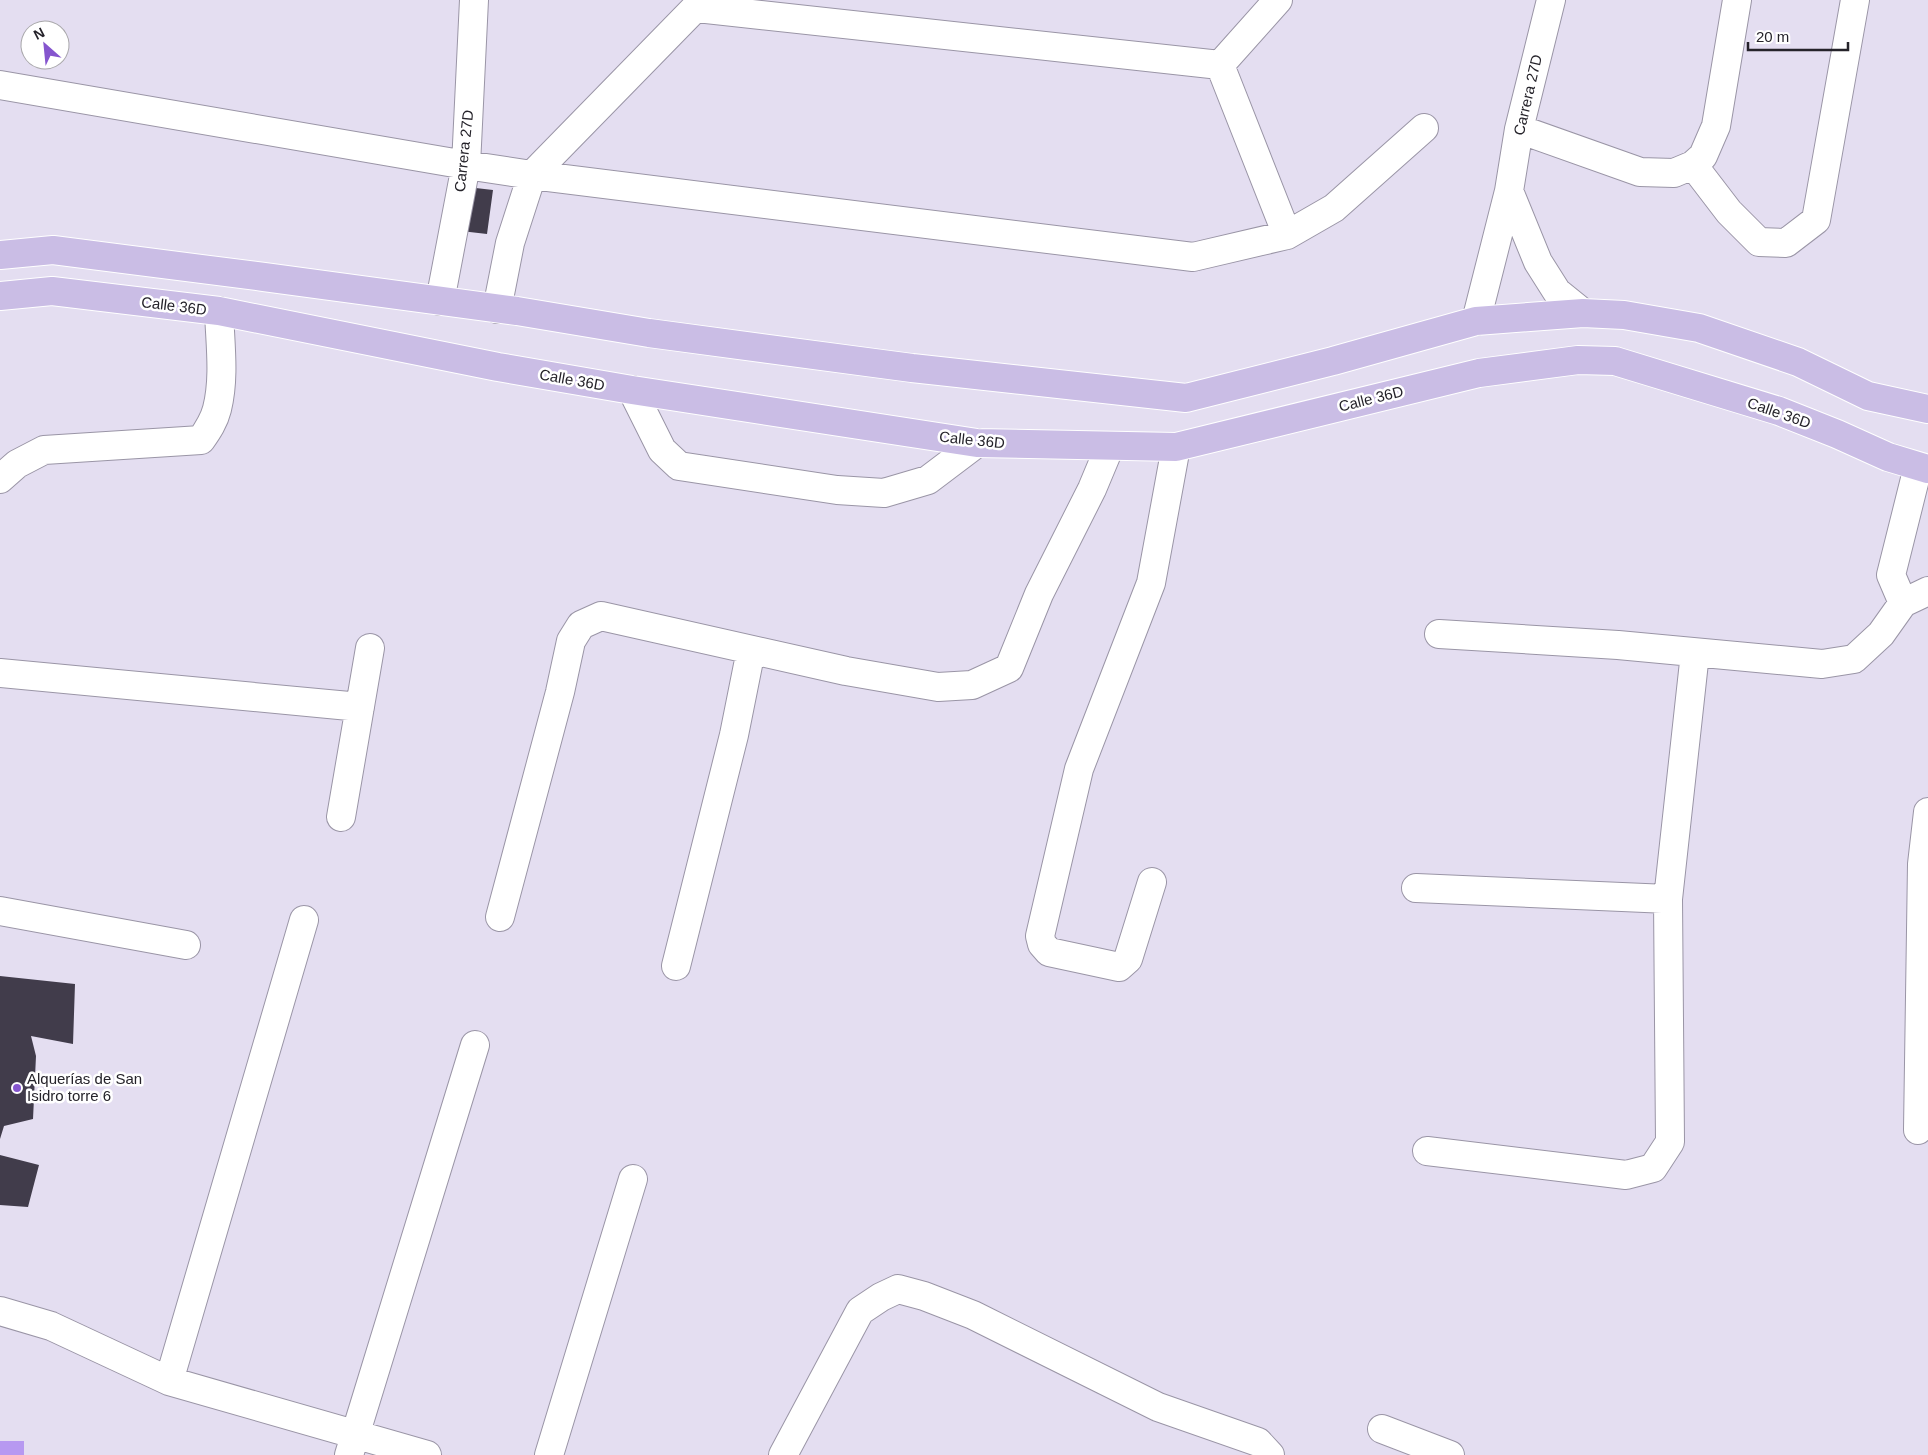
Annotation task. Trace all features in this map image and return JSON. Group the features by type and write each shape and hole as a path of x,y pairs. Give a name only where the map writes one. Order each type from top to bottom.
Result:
{"main road":[{"path":"1,252 54,250 507,310 649,333 912,368 1186,398 1333,362 1476,321 1583,313 1624,314 1698,328 1798,362 1868,396 1928,409"},
{"name":"Calle 36D","path":"0,296 52,291 219,311 420,353 632,390 977,443 1176,447 1479,373 1578,360 1615,361 1779,411 1888,457 1923,468"}],"street":[{"name":"Carrera 27D","path":"440,301 466,165 474,0"},
{"path":"1220,65 1278,0"},
{"name":"Carrera 27D","path":"1476,321 1509,191 1519,129 1551,0"},
{"path":"1519,129 1640,172 1674,173 1693,165 1703,156 1716,126 1737,0"},
{"path":"1693,165 1729,212 1759,242 1786,243 1816,220 1855,0"},
{"path":"507,310 532,175 700,4 1220,65"},
{"path":"1220,65 1288,235"},
{"path":"0,85 532,175 1193,257 1288,235 1334,208 1424,128"},
{"path":"1509,191 1538,262 1557,292 1583,313"},
{"path":"0,479 17,464 44,450 201,440 211,425 217,409 222,368 219,311"},
{"path":"632,390 662,450 679,466 837,490 884,493 928,480 977,443"},
{"path":"500,917 560,692 571,641 581,625 601,616 846,671 938,687 972,685 1009,668 1039,594 1092,489 1110,446"},
{"path":"1152,882 1128,958 1119,968 1049,952 1042,944 1040,936 1079,769 1152,583 1176,447"},
{"path":"1903,602 1891,575 1923,468"},
{"path":"1439,634 1618,646 1822,664 1854,659 1881,634 1903,602 1928,591"},
{"path":"341,817 370,648"},
{"path":"676,966 734,735 751,650"},
{"path":"1427,1151 1626,1175 1653,1168 1670,1142 1668,898 1695,653"},
{"path":"0,673 360,707"},
{"path":"1918,1130 1924,1050 1922,864 1928,812"},
{"path":"1416,888 1668,898"},
{"path":"0,911 186,945"},
{"path":"169,1381 304,920"},
{"path":"352,1445 475,1045"},
{"path":"549,1455 632,1179"},
{"path":"783,1455 860,1311 881,1297 898,1289 924,1296 973,1315 1158,1407 1258,1442 1270,1455"},
{"path":"0,1310 51,1326 169,1381 352,1445 427,1455"},
{"path":"1382,1429 1450,1455"}],"shaded area":[{"path":"0,1441 24,1441 24,1455 0,1455"}],"building":[{"path":"467,187 493,190 487,234 461,231"},
{"name":"Alquerías de San Isidro torre 6","path":"0,976 75,984 73,1044 31,1036 36,1056 33,1119 4,1126 0,1139"},
{"path":"0,1155 39,1165 28,1207 0,1205"}],"place":[{"name":"Alquerías de San Isidro torre 6","path":"17,1088"}]}
